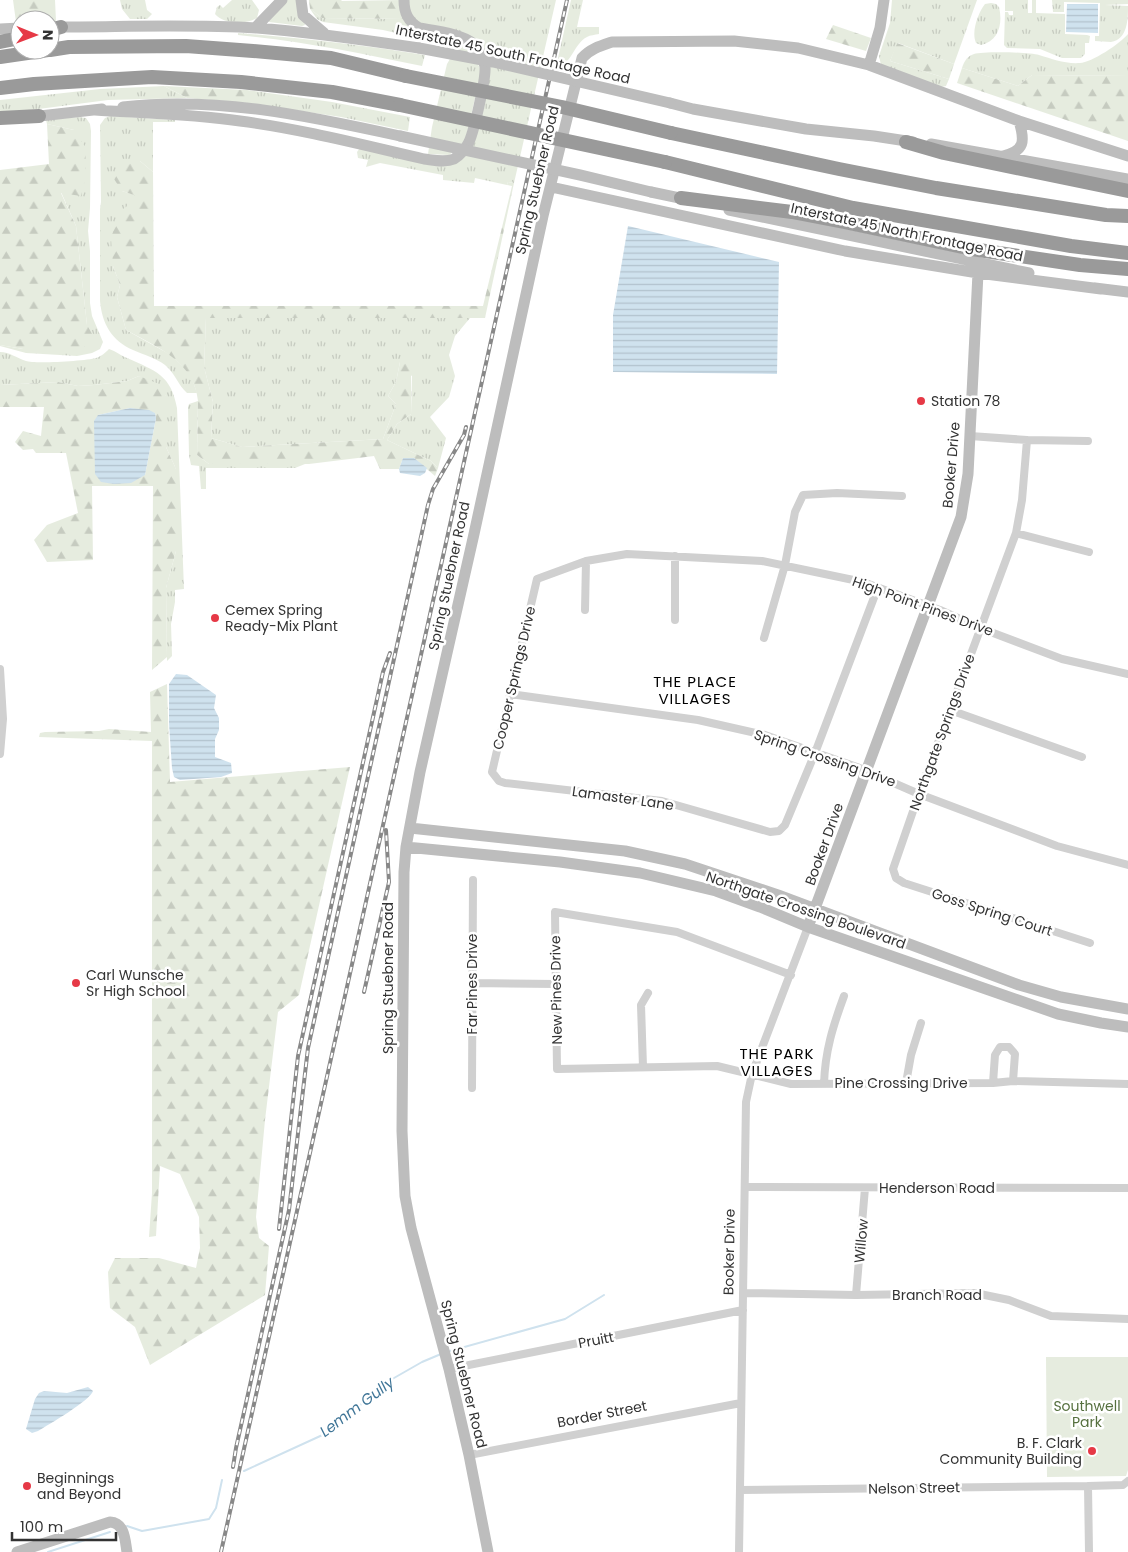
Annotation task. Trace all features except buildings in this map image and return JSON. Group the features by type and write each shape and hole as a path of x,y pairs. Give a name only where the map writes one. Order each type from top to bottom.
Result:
{"highway":[{"path":"60,48 186,46 331,58 406,76 562,107 671,133 839,169 936,188 1106,215 1128,216"},
{"path":"0,88 34,84 161,77 241,82 332,92 665,162 853,208 1071,246 1128,253"},
{"path":"0,120 39,116"},
{"path":"906,142 944,153 1128,191"},
{"path":"681,198 783,211 972,249 1080,265 1128,269"}],"main road":[{"path":"255,28 282,0"},
{"path":"301,0 304,15 324,34"},
{"path":"95,110 241,121 284,128 424,159 445,160 454,158 462,152 469,142 486,77 481,53 468,40 419,28 413,24 408,20 405,13 404,0"},
{"path":"869,65 880,28 884,0"},
{"name":"Interstate 45 South Frontage Road","path":"60,28 158,26 255,28 324,34 419,48 493,62 703,111 797,128 874,136 906,142"},
{"name":"Spring Stuebner Road","path":"488,1552 469,1455 449,1369 411,1228 403,1180 402,913 406,847 420,772 474,534 542,216 551,187 582,58 587,52 612,42 734,41 798,48 869,65 1020,121 1128,156"},
{"path":"39,116 146,104 211,104 267,110 345,124 681,198"},
{"path":"999,156 1013,154 1020,148 1022,140 1020,121"},
{"path":"906,142 946,146 1128,179"},
{"path":"551,187 845,251 978,273 1101,290"},
{"name":"Interstate 45 North Frontage Road","path":"681,198 954,256 1101,290 1128,292"},
{"name":"Booker Drive","path":"808,927 962,517 967,489 978,273"},
{"name":"Northgate Crossing Boulevard","path":"410,828 625,851 685,864 778,894 1019,985 1061,997 1128,1009"},
{"path":"556,861 557,845"},
{"name":"Northgate Crossing Boulevard","path":"406,847 556,861 640,873 716,891 808,927 1058,1014 1128,1027"},
{"path":"682,884 685,864"},
{"path":"972,984 978,970"},
{"path":"17,1552 107,1523 117,1524 123,1531 127,1552"}],"street":[{"path":"970,436 1027,440 1088,441"},
{"name":"Northgate Springs Drive","path":"896,878 893,869 896,859 1016,533 1022,500 1027,440"},
{"path":"764,638 785,565 795,512 803,495 837,493 902,496"},
{"path":"1016,533 1089,552"},
{"name":"High Point Pines Drive","path":"538,579 586,561 627,554 762,560 863,582 1062,659 1128,674"},
{"path":"675,556 675,620"},
{"path":"585,610 586,561"},
{"name":"Cooper Springs Drive","path":"495,777 492,772 538,579"},
{"path":"815,753 878,587"},
{"path":"0,670 3,720 0,754"},
{"name":"Spring Crossing Drive","path":"510,694 698,720 765,735 867,771 919,794 1056,846 1128,864"},
{"path":"950,710 1082,756"},
{"name":"Lamaster Lane","path":"495,777 505,783 662,801 770,832 779,831 785,826 815,753"},
{"name":"Goss Spring Court","path":"896,878 904,883 1090,943"},
{"name":"Far Pines Drive","path":"472,1088 473,880"},
{"name":"New Pines Drive","path":"557,1069 555,912 677,932 790,975"},
{"name":"Booker Drive","path":"739,1552 746,1102 752,1074 808,927"},
{"path":"472,983 556,984"},
{"path":"643,1067 641,1005 648,993"},
{"path":"824,1084 825,1062 832,1029 844,996"},
{"path":"906,1083 911,1055 921,1023"},
{"path":"993,1083 995,1055 1000,1048 1009,1047 1015,1054 1013,1081"},
{"name":"Pine Crossing Drive","path":"557,1069 716,1066 791,1084 993,1083 1013,1081 1128,1084"},
{"name":"Henderson Road","path":"745,1187 1128,1188"},
{"name":"Willow","path":"856,1295 865,1188"},
{"name":"Branch Road","path":"743,1293 856,1295 975,1293 1009,1300 1051,1316 1128,1319"},
{"name":"Pruitt","path":"449,1369 743,1310"},
{"name":"Border Street","path":"469,1455 741,1403"},
{"name":"Nelson Street","path":"740,1490 1088,1486 1123,1485 1128,1481"},
{"path":"1088,1486 1089,1552"}],"green space":[{"path":"13,0 55,0 55,10 14,10"},
{"path":"120,0 145,0 147,10 152,14 147,19 130,19 122,9"},
{"path":"232,0 252,0 259,10 257,18 247,22 229,22 215,14 217,7 220,5 223,8"},
{"path":"287,0 298,0 305,25 269,22"},
{"path":"309,0 400,0 403,19 322,18 310,9"},
{"path":"408,0 556,0 514,183 508,182 507,185 475,178 474,183 443,180 443,175 380,163 366,167 368,160 358,158 357,152 360,148 436,164 473,144 483,52 422,25 411,16"},
{"path":"571,0 583,0 577,27 599,27 599,34 583,40 565,64 556,67"},
{"path":"892,0 977,0 954,64 898,43 890,61 949,79 946,86 941,87 881,65 879,56 890,23"},
{"path":"1005,0 1028,0 1028,13 1032,13 1032,0 1036,0 1036,13 1065,14 1065,34 1090,36 1089,43 1085,43 1085,54 1081,58 1062,58 1040,49 1007,48 1004,45 1005,12 1013,15 1013,11 1005,11"},
{"path":"1052,0 1128,0 1128,4 1105,5 1128,6 1124,33 1117,40 1111,42 1095,41 1095,36 1099,36 1100,3 1064,2 1064,12 1053,12"},
{"path":"991,3 999,7 1000,25 992,40 981,45 976,43 975,39 976,23 985,4"},
{"path":"310,9 322,18 403,19 408,26 415,30 455,40 468,48 481,72 465,142 449,155 428,154 432,127 447,64 457,47 383,30 323,22 317,19"},
{"path":"833,25 871,38 866,51 826,39"},
{"path":"238,33 332,42 425,55 422,66 330,48 238,35"},
{"path":"1128,34 1128,76 1032,75 1018,86 962,68 969,56 987,52 1026,53 1064,62 1085,62 1105,52"},
{"path":"897,43 954,64 949,79 890,61"},
{"path":"962,68 1018,86 1032,75 1128,76 1128,141 957,83"},
{"path":"164,86 187,98 108,100 0,114 0,100 100,89"},
{"path":"164,86 247,90 247,103 187,98"},
{"path":"247,90 332,102 410,117 408,131 341,117 247,103"},
{"path":"110,116 175,120 175,122 153,122 153,172 140,161 122,191 135,195 138,200 113,266 120,285 117,297 126,330 171,355 190,373 197,393 187,393 165,365 119,342 109,331 103,317 100,301 100,125 105,118"},
{"path":"86,118 90,124 91,131 88,231 90,303 92,316 103,342 100,349 77,356 26,353 0,346 23,349 87,325 76,226 61,192 74,130 47,124 46,120"},
{"path":"47,124 74,130 86,148 85,180 81,196 61,193 76,226 87,325 96,341 75,351 23,349 0,345 0,170 49,164"},
{"path":"125,161 140,161 153,172 154,306 483,306 512,186 507,185 508,182 514,183 485,318 206,318 204,367 213,402 211,438 242,447 383,439 396,404 388,396 396,382 400,362 412,357 419,368 411,376 411,414 397,424 387,440 431,461 438,468 435,476 414,458 403,458 399,469 380,469 374,456 309,464 209,464 197,455 198,401 190,376 172,357 126,330 117,297 120,285 113,266 111,238 119,212 137,200 134,195 122,191 112,176"},
{"path":"206,318 470,318 455,336 449,355 455,376 449,397 430,417 446,438 438,468 431,461 387,440 397,424 411,414 412,376 400,362 396,382 388,396 396,404 383,439 242,447 211,438 213,402 204,367"},
{"path":"109,349 161,376 171,388 177,408 184,589 175,590 171,624 172,656 167,661 166,588 176,551 176,469 166,447 166,396 139,376 127,381 94,385 78,386 58,382 0,385 0,352 26,361 49,362 96,358"},
{"path":"139,376 159,384 166,396 166,447 176,469 176,551 166,588 167,657 152,670 153,486 92,486 93,560 47,562 34,540 47,525 78,513 66,453 36,453 33,449 23,450 15,442 23,431 41,436 44,407 0,407 0,385 58,382 78,386 127,381","holes":["130,408 155,413 156,418 145,475 98,415"]},
{"path":"198,401 197,455 209,464 305,464 295,468 206,468 206,489 201,489 199,466 191,465 189,455 188,407 189,404"},
{"path":"167,684 170,782 350,767 299,995 278,1012 256,1217 259,1238 269,1246 265,1295 150,1365 135,1327 110,1308 108,1272 115,1258 159,1258 196,1268 200,1248 199,1217 180,1174 160,1166 156,1236 149,1237 152,1193 152,741 39,737 40,733 45,732 99,731 109,729 151,732 150,692"},
{"name":"Southwell Park","path":"1046,1357 1128,1357 1128,1470 1126,1476 1047,1477"}],"water":[{"path":"1067,4 1098,4 1098,33 1066,32"},
{"path":"628,226 779,262 777,374 613,372 613,315"},
{"path":"130,408 149,410 155,413 156,418 145,475 131,483 114,484 101,482 95,474 94,421 98,415"},
{"path":"403,458 414,458 427,468 425,473 420,476 400,473 399,469"},
{"path":"176,674 187,675 216,695 214,708 219,718 219,730 215,739 215,757 231,763 232,773 221,777 180,780 174,777 169,724 169,684"},
{"path":"88,1387 93,1391 90,1395 68,1412 38,1431 32,1433 26,1429 35,1399 39,1393 44,1391 67,1393"}],"waterway":[{"name":"Lemm Gully","path":"450,1351 565,1319 604,1295"},
{"name":"Lemm Gully","path":"244,1471 329,1432 387,1382 422,1362 441,1354"},
{"name":"Lemm Gully","path":"127,1526 142,1531 209,1519 216,1508 222,1480"},
{"name":"Lemm Gully","path":"48,1552 110,1532"}],"railway":[{"path":"221,1552 567,0"},
{"path":"233,1467 289,1210 308,1048 428,505 433,489 464,435 466,427"},
{"path":"279,1229 298,1056 383,672 390,653"},
{"path":"364,992 389,882 386,830"}],"place":[{"name":"Station 78","path":"921,401"},
{"name":"Cemex Spring Ready-Mix Plant","path":"215,618"},
{"name":"Carl Wunsche Sr High School","path":"76,983"},
{"name":"B. F. Clark Community Building","path":"1092,1451"},
{"name":"Beginnings and Beyond","path":"27,1486"}],"district":[{"name":"THE PLACE VILLAGES","path":"695,690"},
{"name":"THE PARK VILLAGES","path":"777,1062"}]}
